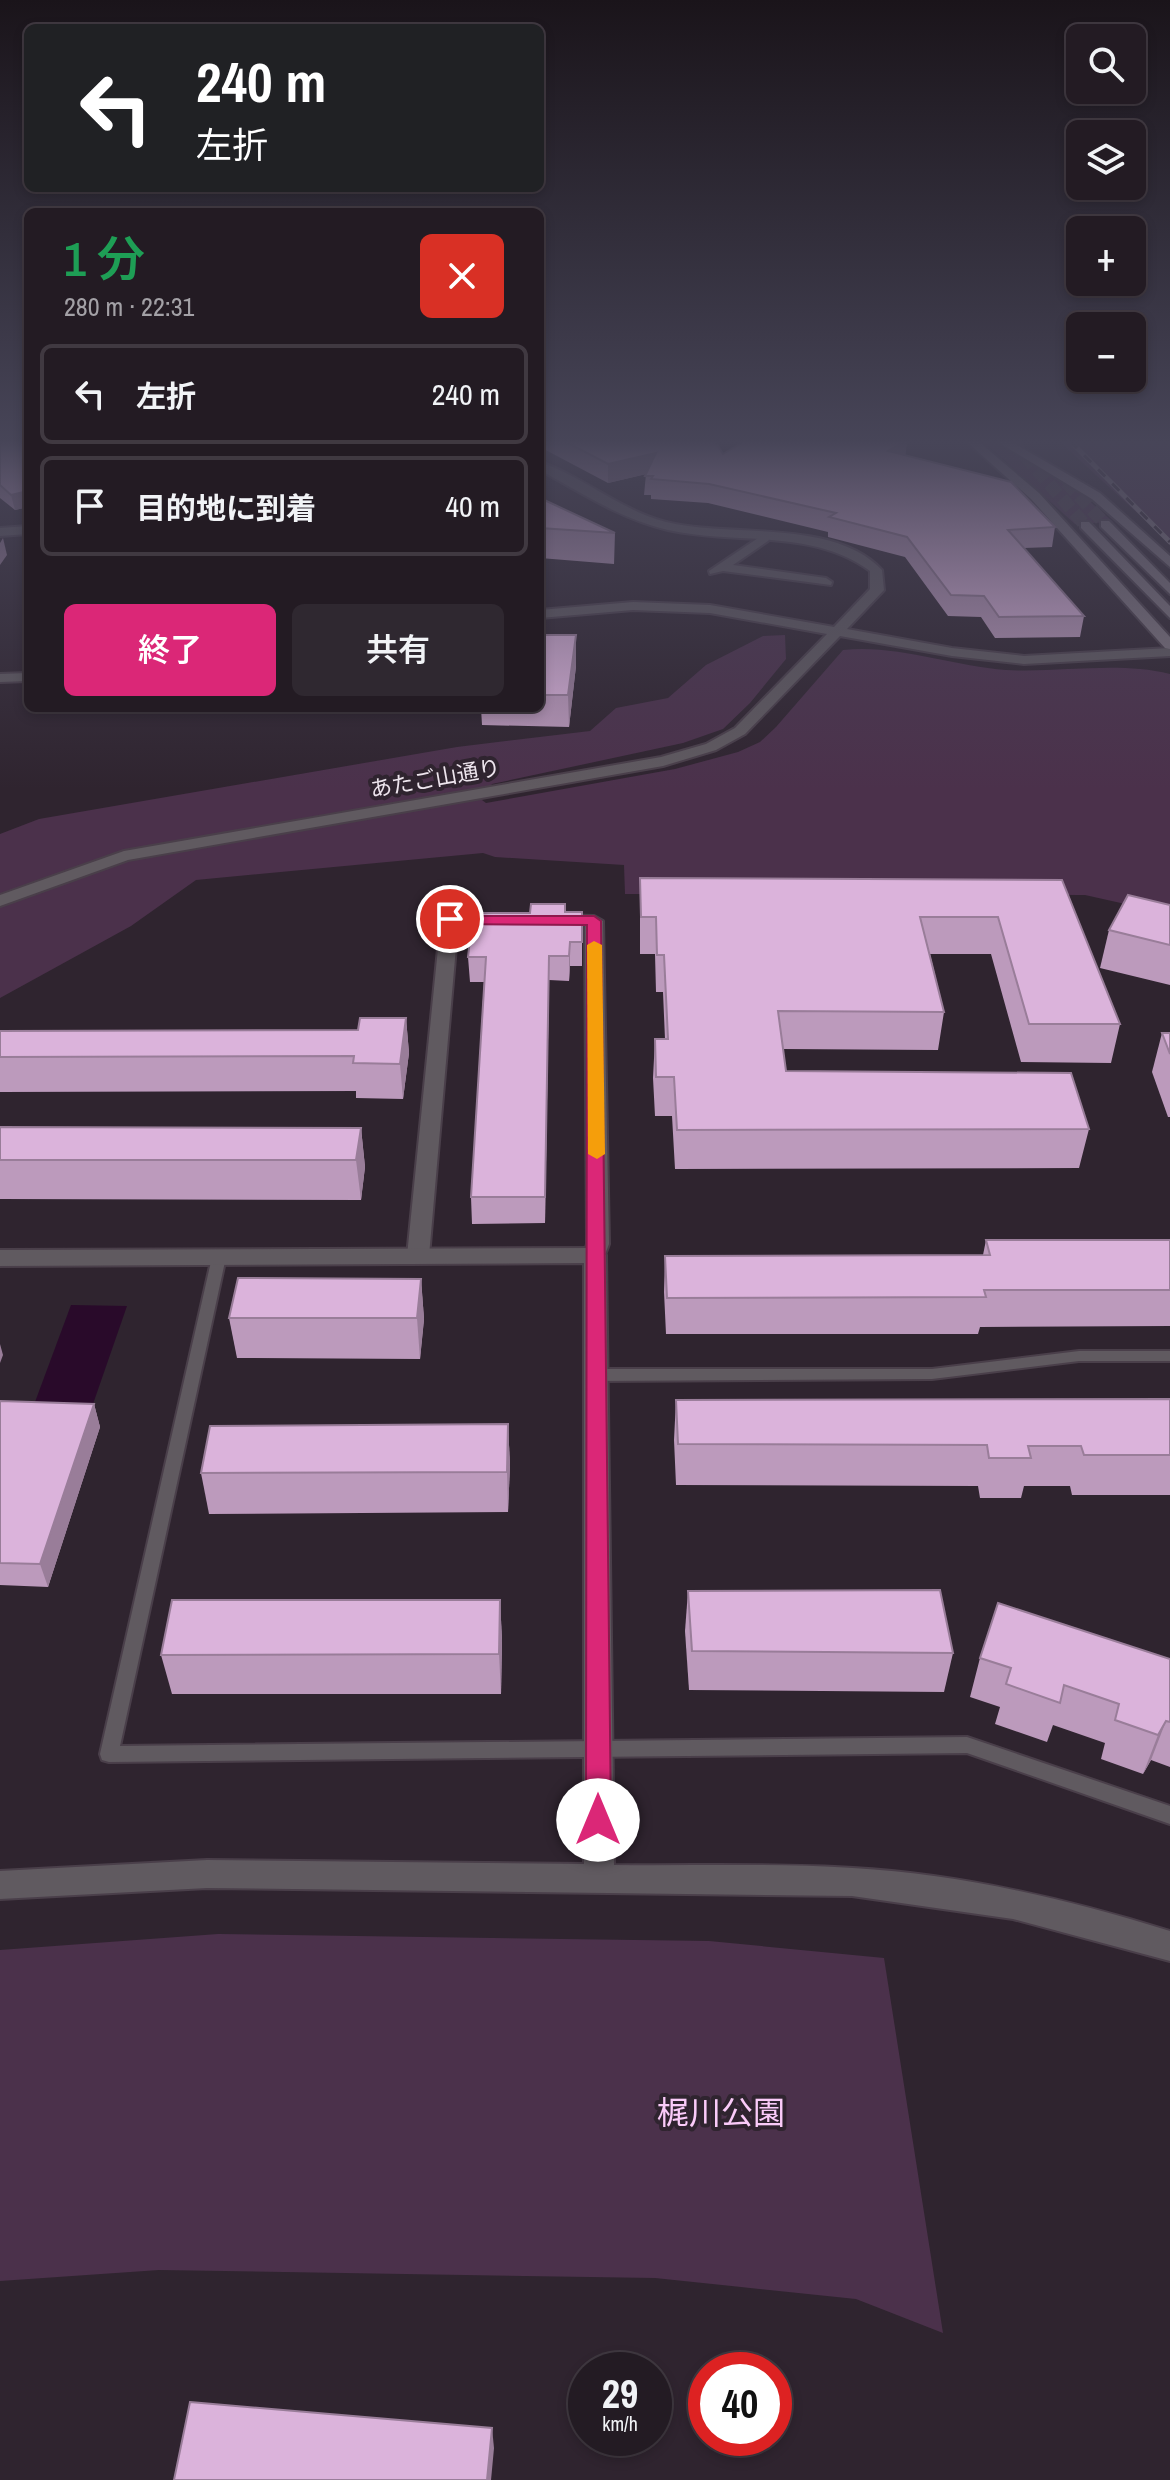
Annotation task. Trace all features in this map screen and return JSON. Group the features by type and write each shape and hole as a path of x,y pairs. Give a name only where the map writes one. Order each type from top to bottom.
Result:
{"main road":[{"path":"1090,557 1170,645"},
{"path":"1115,557 1170,614"},
{"path":"1137,557 1170,590"}],"street":[{"path":"707,576 736,557"},
{"name":"あたご山通り","path":"0,901 124,856 663,761 711,747 740,731 877,590 876,570 857,557"},
{"path":"720,567 826,582"},
{"path":"544,614 666,606 749,613 995,658 1055,660 1170,652"},
{"path":"0,678 24,677"},
{"path":"418,1256 450,919 594,921 599,1877"},
{"path":"0,1258 595,1255"},
{"path":"0,1885 207,1874 852,1882 922,1887 1113,1927 1170,1946"}],"lane":[{"path":"219,1257 109,1754 967,1745 1170,1815"},
{"path":"596,1375 932,1374 1079,1356 1170,1356"}],"green space":[{"path":"785,635 786,659 750,703 723,729 683,743 492,784 482,800 486,803 675,769 738,752 760,742 776,727 843,650 883,650 1006,670 1150,670 1170,674 1170,914 1085,895 625,894 624,865 495,857 483,853 196,880 131,926 0,998 0,834 39,819 457,747 590,731 616,708 668,698 706,665 763,636"},
{"name":"梶川公園","path":"218,1934 709,1941 884,1958 943,2333 856,2299 655,2278 159,2270 0,2281 0,1950"}],"shaded area":[{"path":"71,1305 127,1306 93,1404 35,1402"}],"building":[{"path":"922,557 1032,557 1084,616 999,617 984,596 951,595"},
{"path":"544,635 576,635 568,695 544,695"},
{"path":"640,878 1062,880 1120,1024 1029,1024 998,917 920,917 944,1012 778,1011 786,1071 1071,1073 1089,1129 677,1130 674,1077 656,1077 655,1039 668,1039 664,955 657,955 656,917 641,917"},
{"path":"1128,895 1170,905 1170,945 1109,930"},
{"path":"531,904 565,904 565,912 582,912 582,942 570,942 569,956 549,956 545,1197 471,1197 486,957 468,957 473,913 530,913"},
{"path":"360,1018 406,1018 400,1064 353,1063 354,1056 0,1057 0,1031 358,1030"},
{"path":"1162,1033 1170,1033 1170,1054"},
{"path":"0,1127 361,1128 356,1160 0,1160"},
{"path":"986,1240 1170,1240 1170,1290 984,1290 986,1297 667,1298 665,1256 990,1255"},
{"path":"238,1278 421,1279 417,1318 229,1318"},
{"path":"1170,1399 1170,1455 1084,1455 1081,1446 1028,1446 1031,1458 989,1458 987,1445 678,1444 676,1400"},
{"path":"0,1401 94,1404 40,1564 0,1563"},
{"path":"508,1424 507,1472 201,1473 210,1426"},
{"path":"940,1590 953,1653 692,1651 688,1591"},
{"path":"172,1600 500,1600 499,1654 161,1655"},
{"path":"998,1603 1170,1659 1170,1722 1166,1721 1158,1735 1115,1720 1119,1704 1064,1685 1060,1703 1006,1684 1011,1668 980,1658"},
{"path":"190,2402 492,2428 487,2480 174,2480"}],"slow traffic":[{"path":"594,945 597,1154"}],"route":[{"path":"450,919 594,921 598,1244 595,1255 598,1820"}]}
